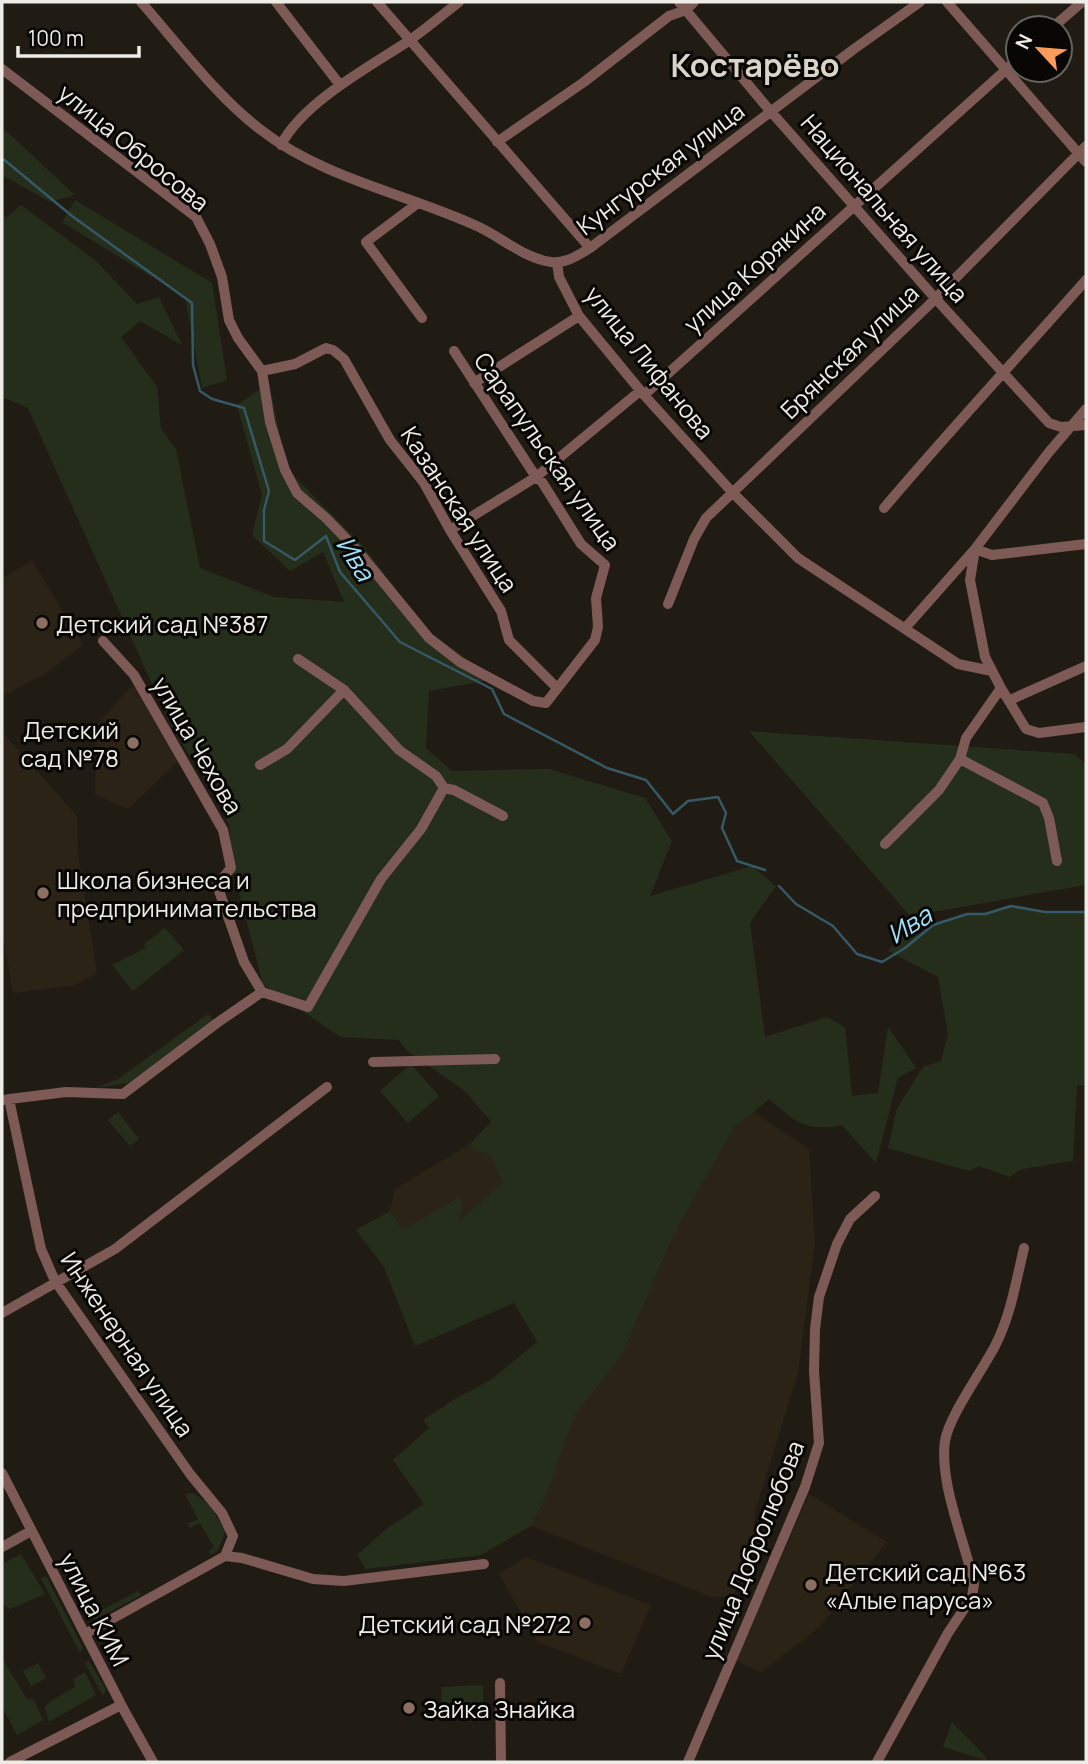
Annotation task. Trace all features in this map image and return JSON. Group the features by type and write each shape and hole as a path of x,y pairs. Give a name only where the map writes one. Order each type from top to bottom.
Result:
{"street":[{"path":"141,2 237,110 281,145 313,163 480,228 538,259 557,262"},
{"path":"276,2 340,85"},
{"path":"377,2 590,248"},
{"path":"281,145 312,108 340,85 410,40 459,2"},
{"name":"Кунгурская улица","path":"557,262 570,260 590,248 920,2"},
{"path":"947,2 1004,70"},
{"path":"1068,14 1082,2"},
{"path":"497,142 584,82 686,4"},
{"name":"Национальная улица","path":"686,4 854,206 1003,374 1049,423 1070,428"},
{"name":"улица Обросова","path":"2,69 196,218 210,244 222,277 229,320 238,338 262,371 270,422 285,470 297,493 357,550 429,638 460,662 533,701 545,703 556,687"},
{"name":"улица Корякина","path":"450,530 536,477 642,393 1004,72"},
{"path":"1018,84 1083,150 1086,162"},
{"name":"Брянская улица","path":"668,604 705,518 935,298 1083,150"},
{"path":"418,203 366,242 422,318"},
{"name":"улица Лифанова","path":"557,262 559,277 579,316 642,393 798,558 906,627 958,664 992,671"},
{"path":"884,508 956,423 1086,280"},
{"path":"474,383 579,316"},
{"name":"Казанская улица","path":"262,371 295,364 326,348 344,359 390,440 424,483 500,611 509,640 556,687"},
{"name":"Сарапульская улица","path":"454,351 581,544 605,565 596,598 598,628 595,640 556,687"},
{"path":"906,627 975,549 1086,409"},
{"path":"1070,428 1086,425"},
{"path":"975,549 992,555 1086,544"},
{"path":"975,549 971,580 985,657 1026,729 1039,733 1086,727"},
{"name":"улица Чехова","path":"103,641 134,675 223,830 231,868 217,885 244,962 262,992"},
{"path":"298,659 344,690 398,750 436,776 444,788 454,790 503,816"},
{"path":"1010,700 1086,666"},
{"path":"885,844 939,790 960,759 966,738 1001,688"},
{"path":"260,765 287,749 344,690"},
{"path":"960,759 1043,803 1049,818 1057,861"},
{"path":"5,1099 66,1092 123,1094 262,992 307,1007 381,879 421,829 444,788"},
{"path":"373,1062 495,1059"},
{"path":"2,1313 115,1248 327,1087"},
{"name":"Инженерная улица","path":"5,1099 41,1249 55,1281 190,1474 222,1513 242,1558"},
{"name":"улица Добролюбова","path":"688,1762 808,1476 819,1443 814,1371 819,1297 836,1244 850,1219 875,1196"},
{"path":"877,1762 948,1633 972,1597 974,1584 952,1502 946,1470 945,1442 951,1421 1005,1324 1024,1248"},
{"name":"улица КИМ","path":"2,1473 153,1762"},
{"path":"2,1547 31,1531"},
{"path":"225,1556 233,1536"},
{"path":"85,1634 225,1556 242,1558 313,1579 344,1581 485,1564"},
{"path":"500,1683 501,1762"},
{"path":"10,1762 121,1705"}],"shaded area":[{"name":"Детский сад №387","path":"32,560 83,645 45,674 2,696 2,579"},
{"name":"Детский сад №78","path":"133,684 179,760 128,809 95,795 97,725"},
{"name":"Школа бизнеса и предпринимательства","path":"2,732 77,816 78,854 97,973 76,985 13,993 2,931"},
{"path":"754,1112 809,1149 815,1243 798,1373 755,1512 754,1548 733,1596 712,1597 531,1526 545,1499 575,1415 622,1355 674,1234 734,1128"},
{"path":"470,1144 476,1151 489,1153 503,1182 457,1223 403,1231 390,1211 395,1189"},
{"name":"Детский сад №63 «Алые паруса»","path":"809,1494 887,1542 819,1628 761,1672 736,1661"},
{"name":"Детский сад №272","path":"526,1557 651,1605 621,1674 538,1642 499,1574"}],"green space":[{"path":"2,127 75,195 50,202 2,175"},
{"path":"75,200 212,283 227,380 202,388 185,297 62,222"},
{"path":"21,205 96,261 137,304 159,297 182,345 140,321 121,337 157,387 161,429 176,449 200,568 274,597 344,602 323,552 290,571 252,535 262,495 237,405 269,383 287,469 363,546 428,631 495,679 429,691 426,748 452,771 549,769 645,798 672,841 650,896 752,866 776,886 750,923 765,1037 827,1017 845,1027 852,1096 878,1093 888,1027 916,1068 898,1078 876,1163 842,1125 809,1126 786,1114 769,1099 734,1128 674,1234 622,1355 575,1415 545,1499 531,1526 481,1555 366,1569 357,1555 385,1530 424,1504 393,1460 429,1428 423,1420 492,1379 537,1342 514,1303 415,1346 384,1267 356,1230 390,1211 403,1230 460,1197 462,1208 459,1221 503,1182 489,1154 476,1151 470,1144 491,1122 466,1092 406,1050 399,1040 340,1037 263,984 234,873 229,825 212,791 171,726 28,408 2,397 2,212 6,218"},
{"path":"749,731 1074,754 1086,764 1086,885 910,916"},
{"path":"1011,906 1045,912 1086,912 1086,1085 1077,1086 1073,1161 1022,1169 1009,1177 979,1166 969,1171 888,1148 897,1108 923,1067 941,1061 948,1034 938,977 888,951 900,935 924,933 933,925 967,914 986,914"},
{"path":"165,928 184,950 133,991 112,965 146,948 144,944"},
{"path":"208,1014 214,1021 129,1083 95,1088 118,1079"},
{"path":"411,1064 439,1096 408,1123 380,1091"},
{"path":"118,1112 139,1139 130,1146 108,1120"},
{"path":"194,1493 209,1505 226,1531 218,1550 213,1554 207,1552 214,1547 200,1523 189,1528 188,1524 198,1519 185,1494"},
{"path":"21,1554 45,1594 10,1609 2,1604 2,1564"},
{"path":"46,1576 83,1648 80,1653 41,1578"},
{"path":"138,1591 141,1595 95,1620 92,1615"},
{"path":"2,1658 27,1699 34,1700 43,1720 17,1735 2,1707"},
{"path":"89,1661 106,1690 103,1696 85,1663"},
{"path":"38,1663 46,1678 31,1686 23,1671"},
{"path":"85,1672 96,1695 49,1722 45,1707 75,1687 73,1679"},
{"path":"483,1685 484,1709 442,1710 441,1687"},
{"path":"952,1722 986,1757 986,1760 943,1747"}],"waterway":[{"name":"Ива","path":"2,158 72,216 192,303 193,365 200,391 212,399 244,408 269,491 264,510 264,541 295,560 326,536 340,572 400,642 492,689 504,714 607,768 646,780 673,814 688,801 718,797 726,813 722,828 737,861 765,870"},
{"name":"Ива","path":"779,886 796,904 833,926 857,954 882,962 905,948 933,925 967,914 985,914 1011,906 1045,912 1086,912"}],"place":[{"name":"Детский сад №387","path":"42,623"},
{"name":"Детский сад №78","path":"133,743"},
{"name":"Школа бизнеса и предпринимательства","path":"43,893"},
{"name":"Детский сад №63 «Алые паруса»","path":"811,1585"},
{"name":"Детский сад №272","path":"585,1623"},
{"name":"Зайка Знайка","path":"409,1708"}],"district":[{"name":"Костарёво","path":"755,65"}]}
